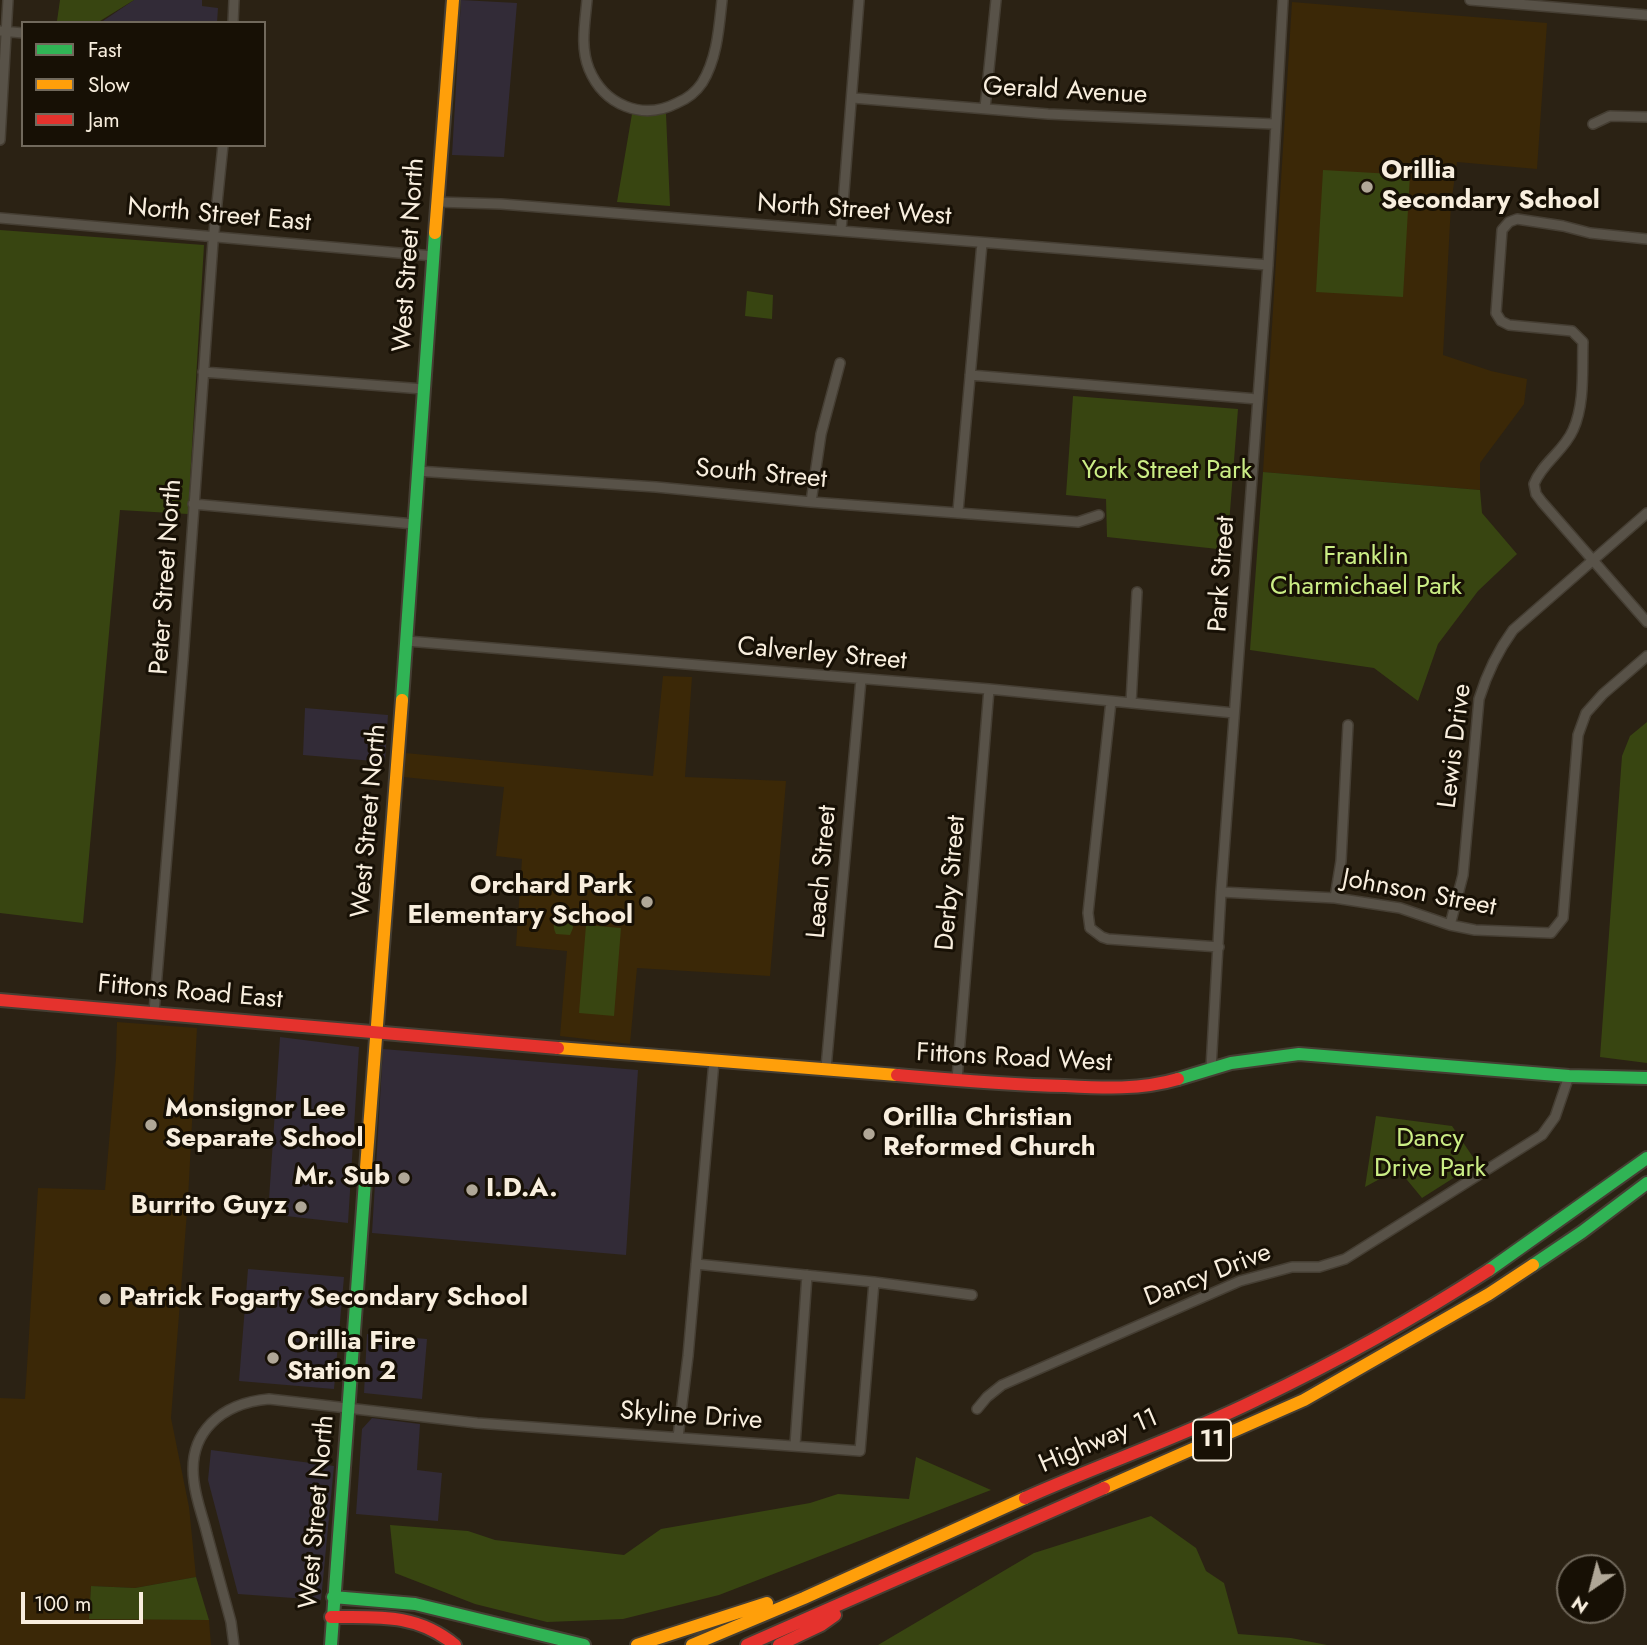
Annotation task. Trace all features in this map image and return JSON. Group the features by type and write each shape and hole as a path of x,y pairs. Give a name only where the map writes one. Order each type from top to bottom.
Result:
{"main road":[{"name":"West Street North","path":"331,1645 332,1597 350,1409 453,0"},
{"name":"Fittons Road East","path":"0,1000 376,1033"},
{"name":"Fittons Road West","path":"376,1033 1021,1085 1118,1088 1161,1084 1210,1068 1299,1054 1569,1076 1647,1078"},
{"name":"Highway 11","path":"692,1645 804,1598 1056,1484 1255,1401 1457,1291 1531,1242 1647,1158"},
{"name":"Highway 11","path":"747,1645 1304,1399 1489,1294 1647,1183"},
{"path":"332,1597 415,1604 584,1645"},
{"path":"779,1645 821,1625 858,1597"},
{"path":"637,1645 781,1599 804,1598"},
{"path":"331,1617 418,1621 433,1627 455,1645"}],"street":[{"path":"0,140 3,31 8,0"},
{"path":"233,21 234,0"},
{"path":"587,0 585,57 595,81 620,104 632,109 655,111 680,102 701,85 708,73 716,45 722,0"},
{"path":"841,230 859,0"},
{"path":"985,108 996,0"},
{"name":"Park Street","path":"1210,1068 1268,265 1283,0"},
{"path":"1470,0 1519,2 1647,15"},
{"path":"3,31 21,33"},
{"name":"Gerald Avenue","path":"853,98 1048,114 1274,124"},
{"path":"1592,124 1610,116 1647,117"},
{"name":"Peter Street North","path":"154,1013 223,147"},
{"name":"North Street West","path":"437,202 501,204 1268,265"},
{"name":"North Street East","path":"0,218 433,257"},
{"path":"1647,239 1590,233 1517,219 1509,222 1502,230 1496,313 1502,321 1509,324 1572,331 1583,342 1580,407 1573,430 1559,452 1543,468 1534,484 1536,494 1647,622"},
{"path":"958,511 982,243"},
{"path":"811,502 821,434 840,363"},
{"path":"203,372 423,388"},
{"path":"970,375 1257,399"},
{"name":"South Street","path":"417,471 643,486 1078,522 1099,515"},
{"path":"193,504 414,524"},
{"name":"Lewis Drive","path":"1450,925 1463,875 1475,727 1486,674 1513,630 1647,513"},
{"path":"1131,703 1137,592"},
{"name":"Calverley Street","path":"407,641 989,689 1234,713"},
{"name":"Johnson Street","path":"1221,892 1335,898 1400,908 1450,925 1475,930 1551,933 1563,918 1578,735 1586,713 1603,694 1647,656"},
{"name":"Leach Street","path":"825,1068 861,679"},
{"name":"Derby Street","path":"957,1079 989,689"},
{"path":"1111,701 1088,913 1090,928 1108,939 1219,947"},
{"path":"1335,898 1341,861 1348,725"},
{"path":"678,1437 688,1356 714,1061"},
{"name":"Dancy Drive","path":"977,1409 1002,1385 1240,1281 1292,1267 1319,1267 1345,1259 1542,1135 1555,1117 1569,1076"},
{"path":"696,1264 972,1295"},
{"path":"795,1445 807,1275"},
{"name":"Skyline Drive","path":"234,1645 231,1622 194,1483 196,1450 200,1440 219,1415 237,1405 269,1399 477,1423 860,1451 874,1282"}],"shaded area":[{"path":"134,0 202,0 202,6 218,8 217,21 103,21"},
{"path":"461,0 517,3 504,157 452,155"},
{"name":"Orillia Secondary School","path":"1292,2 1547,23 1537,169 1457,162 1451,204 1443,355 1491,371 1527,379 1524,404 1480,463 1480,490 1263,472"},
{"name":"Orchard Park Elementary School","path":"663,676 692,677 685,777 786,781 770,976 637,968 630,1044 560,1036 567,951 516,946 522,859 496,856 504,787 403,777 405,753 653,776"},
{"path":"305,708 388,715 385,762 303,755"},
{"name":"Patrick Fogarty Secondary School","path":"117,1022 197,1028 188,1199 171,1418 189,1507 196,1577 135,1588 91,1586 89,1618 209,1620 211,1645 0,1645 0,1398 25,1399 38,1188 105,1190"},
{"path":"280,1037 359,1047 348,1223 268,1214"},
{"path":"383,1049 638,1070 626,1255 372,1233"},
{"path":"248,1269 344,1277 334,1389 239,1381"},
{"path":"367,1334 427,1339 422,1399 364,1393"},
{"path":"372,1418 420,1424 417,1470 442,1473 438,1521 356,1514 362,1429"},
{"path":"211,1450 334,1466 321,1600 238,1594 208,1480"}],"green space":[{"path":"60,0 134,0 100,21 57,21"},
{"path":"632,114 666,114 670,206 617,202"},
{"path":"1323,170 1410,175 1403,297 1316,292"},
{"path":"0,230 204,245 188,514 120,510 83,923 0,913"},
{"path":"747,291 773,295 772,319 745,316"},
{"name":"York Street Park","path":"1073,396 1238,409 1227,550 1107,537 1106,499 1066,495"},
{"name":"Franklin Charmichael Park","path":"1263,472 1480,490 1482,513 1517,554 1478,591 1438,644 1418,701 1374,668 1250,650"},
{"path":"1647,722 1647,1063 1600,1057 1622,756 1630,736"},
{"path":"562,914 572,915 573,928 570,935 556,934 555,920"},
{"path":"586,925 621,928 614,1016 579,1013"},
{"name":"Dancy Drive Park","path":"1376,1116 1452,1126 1477,1163 1422,1198 1398,1169 1365,1187"},
{"path":"916,1457 991,1490 719,1595 623,1619 547,1622 475,1604 395,1573 390,1525 468,1531 495,1540 624,1555 661,1529 810,1503 838,1494 909,1499"},
{"path":"1151,1516 1196,1548 1206,1571 1224,1583 1238,1634 1291,1638 1327,1645 878,1645 1034,1553"},
{"path":"196,1577 209,1620 89,1619 91,1586 135,1588"}],"traffic: fast":[{"path":"402,700 435,233"},
{"path":"1178,1079 1231,1063 1299,1054 1569,1076 1647,1078"},
{"path":"1489,1270 1647,1158"},
{"path":"331,1645 365,1181"},
{"path":"1533,1265 1647,1183"},
{"path":"333,1597 415,1604 584,1645"}],"traffic: slow":[{"path":"435,233 453,0"},
{"path":"365,1181 402,700"},
{"path":"558,1048 897,1075"},
{"path":"1104,1488 1304,1400 1489,1294 1533,1265"},
{"path":"692,1645 804,1598 1025,1498"},
{"path":"637,1645 767,1603"}],"traffic: jam":[{"path":"0,1000 558,1048"},
{"path":"897,1075 1108,1088 1136,1087 1178,1079"},
{"path":"1025,1498 1199,1426 1286,1385 1404,1322 1489,1270"},
{"path":"747,1645 1104,1488"},
{"path":"779,1645 821,1625 835,1615"},
{"path":"331,1617 380,1617 411,1622 426,1627 455,1645"}],"place":[{"name":"Orillia Secondary School","path":"1367,187"},
{"name":"Orchard Park Elementary School","path":"647,902"},
{"name":"Monsignor Lee Separate School","path":"151,1125"},
{"name":"Orillia Christian Reformed Church","path":"869,1134"},
{"name":"Mr. Sub","path":"404,1178"},
{"name":"I.D.A.","path":"472,1190"},
{"name":"Burrito Guyz","path":"301,1207"},
{"name":"Patrick Fogarty Secondary School","path":"105,1299"},
{"name":"Orillia Fire Station 2","path":"273,1358"}]}
